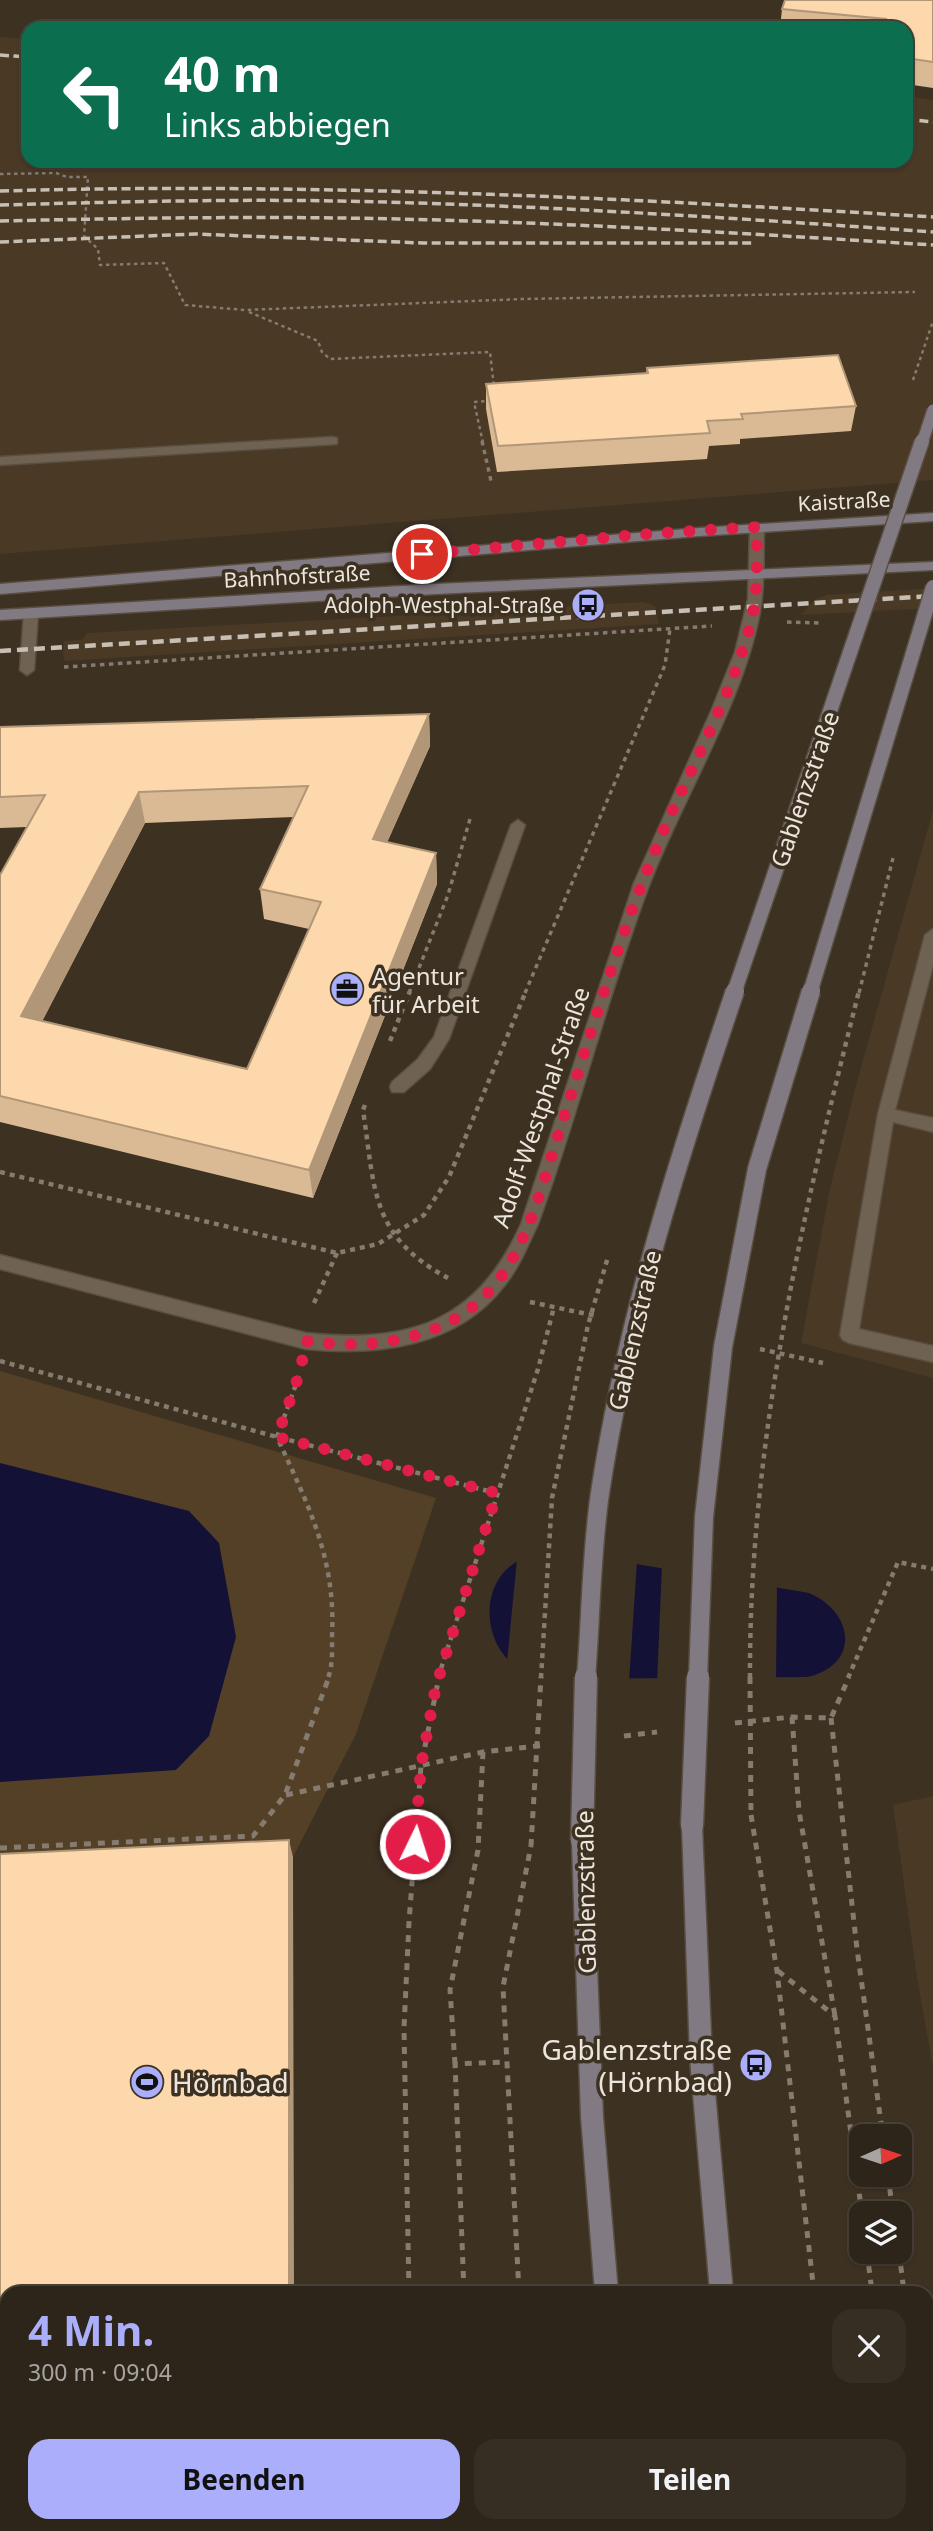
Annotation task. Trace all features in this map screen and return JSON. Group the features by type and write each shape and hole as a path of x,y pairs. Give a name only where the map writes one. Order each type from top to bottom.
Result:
{"main road":[{"name":"Gablenzstraße","path":"606,2286 592,2117 582,1841 585,1690 600,1495 626,1346 679,1156 933,410"},
{"name":"Kaistraße","path":"757,527 933,517"},
{"name":"Bahnhofstraße","path":"0,589 114,582 551,542 757,527"},
{"name":"Bahnhofstraße","path":"0,615 435,589 933,566"},
{"path":"721,2286 701,2058 692,1826 704,1517 723,1347 757,1169 933,587"}],"street":[{"path":"0,461 332,441"},
{"name":"Adolf-Westphal-Straße","path":"0,1262 306,1341 360,1345 403,1339 453,1320 471,1308 498,1281 526,1231 592,1029 655,850 706,741 739,659 750,623 756,575 757,527"},
{"path":"27,670 31,613"},
{"path":"398,1087 424,1064 441,1039 518,825"},
{"path":"933,935 886,1114 849,1335 933,1354"},
{"path":"886,1114 933,1125"}],"path":[{"path":"0,174 56,173 67,177 88,177 84,236 98,249 100,265 164,264 185,305 245,310 523,299 915,292"},
{"path":"245,310 318,341 322,352 330,359 490,352 495,393 489,401 474,402 491,481"},
{"path":"27,670 750,623 804,621 829,624"},
{"path":"448,895 470,818"},
{"path":"813,2286 777,1971 751,1815 750,1625 761,1480 786,1304 818,1153 895,851"},
{"path":"0,1848 253,1836 285,1795 331,1670 333,1621 332,1590 318,1528 277,1437 300,1372 314,1304 337,1253"},
{"path":"409,2286 404,2028 421,1766 436,1686 538,1369 554,1307"},
{"path":"0,1361 277,1437 497,1493"},
{"path":"881,2124 857,1949 831,1718 898,1562 933,1569"},
{"path":"725,1725 792,1717 831,1718"},
{"path":"792,1717 799,1811 835,2015 860,2201"},
{"path":"617,1737 671,1731"},
{"path":"285,1795 483,1752 550,1744"},
{"path":"464,2286 450,1990 478,1850 483,1752"},
{"path":"519,2286 503,1987 531,1846"},
{"path":"777,1971 835,2015"},
{"path":"455,2064 505,2062"},
{"path":"868,2264 871,2286"},
{"path":"900,2264 903,2286"}],"shaded area":[{"path":"0,37 21,38 21,168 913,168 913,97 933,100 933,480 0,554"},
{"path":"933,588 933,608 801,615 814,600 826,595"},
{"path":"643,602 655,606 659,624 65,661 63,653 64,641 82,640 87,633"},
{"path":"933,810 933,1378 801,1343 830,1188"},
{"path":"0,1371 436,1498 356,1734 293,1857 0,1871"},
{"path":"0,1463 189,1511 219,1543 236,1637 209,1736 176,1770 0,1782"},
{"path":"565,1552 809,1593 835,1612 845,1638 843,1650 836,1661 824,1671 807,1677 556,1679 523,1670 503,1653 495,1639 490,1623 493,1591 500,1577 512,1565 531,1556"},
{"path":"933,1796 933,2067 917,1978 893,1805"}],"pier":[{"path":"545,1549 565,1549 637,1561 629,1682 556,1682 534,1679 515,1670 507,1662 517,1559"},
{"path":"662,1565 777,1584 776,1681 657,1682"}],"building":[{"path":"785,0 933,0 933,62 913,59 913,21 886,21 782,9"},
{"path":"838,355 856,406 741,414 743,419 707,421 710,433 498,446 486,384 648,373 647,368"},
{"name":"Agentur für Arbeit","path":"429,714 373,839 436,853 309,1170 0,1096 0,875 45,795 0,797 0,727","holes":["308,786 260,889 321,902 247,1069 21,1016 139,792"]},
{"name":"Hörnbad","path":"289,1840 289,2286 0,2286 0,1854"}],"railway":[{"path":"0,55 21,56"},
{"path":"913,120 933,122"},
{"path":"0,191 350,190 583,198 933,217"},
{"path":"0,205 255,200 414,203 636,213 933,232"},
{"path":"0,221 398,219 599,226 933,245"},
{"path":"0,242 195,234 423,243 752,243"},
{"path":"0,651 933,596"}],"place":[{"name":"Adolph-Westphal-Straße","path":"588,605"},
{"name":"Agentur für Arbeit","path":"347,989"},
{"name":"Gablenzstraße (Hörnbad)","path":"756,2065"},
{"name":"Hörnbad","path":"147,2082"}],"route":[{"path":"415,1844 421,1766 436,1686 497,1493 277,1437 300,1372 306,1341 332,1345 377,1344 403,1339 453,1320 471,1308 498,1281 519,1245 535,1205 592,1029 655,850 706,741 739,659 754,606 757,527 422,554"}]}
